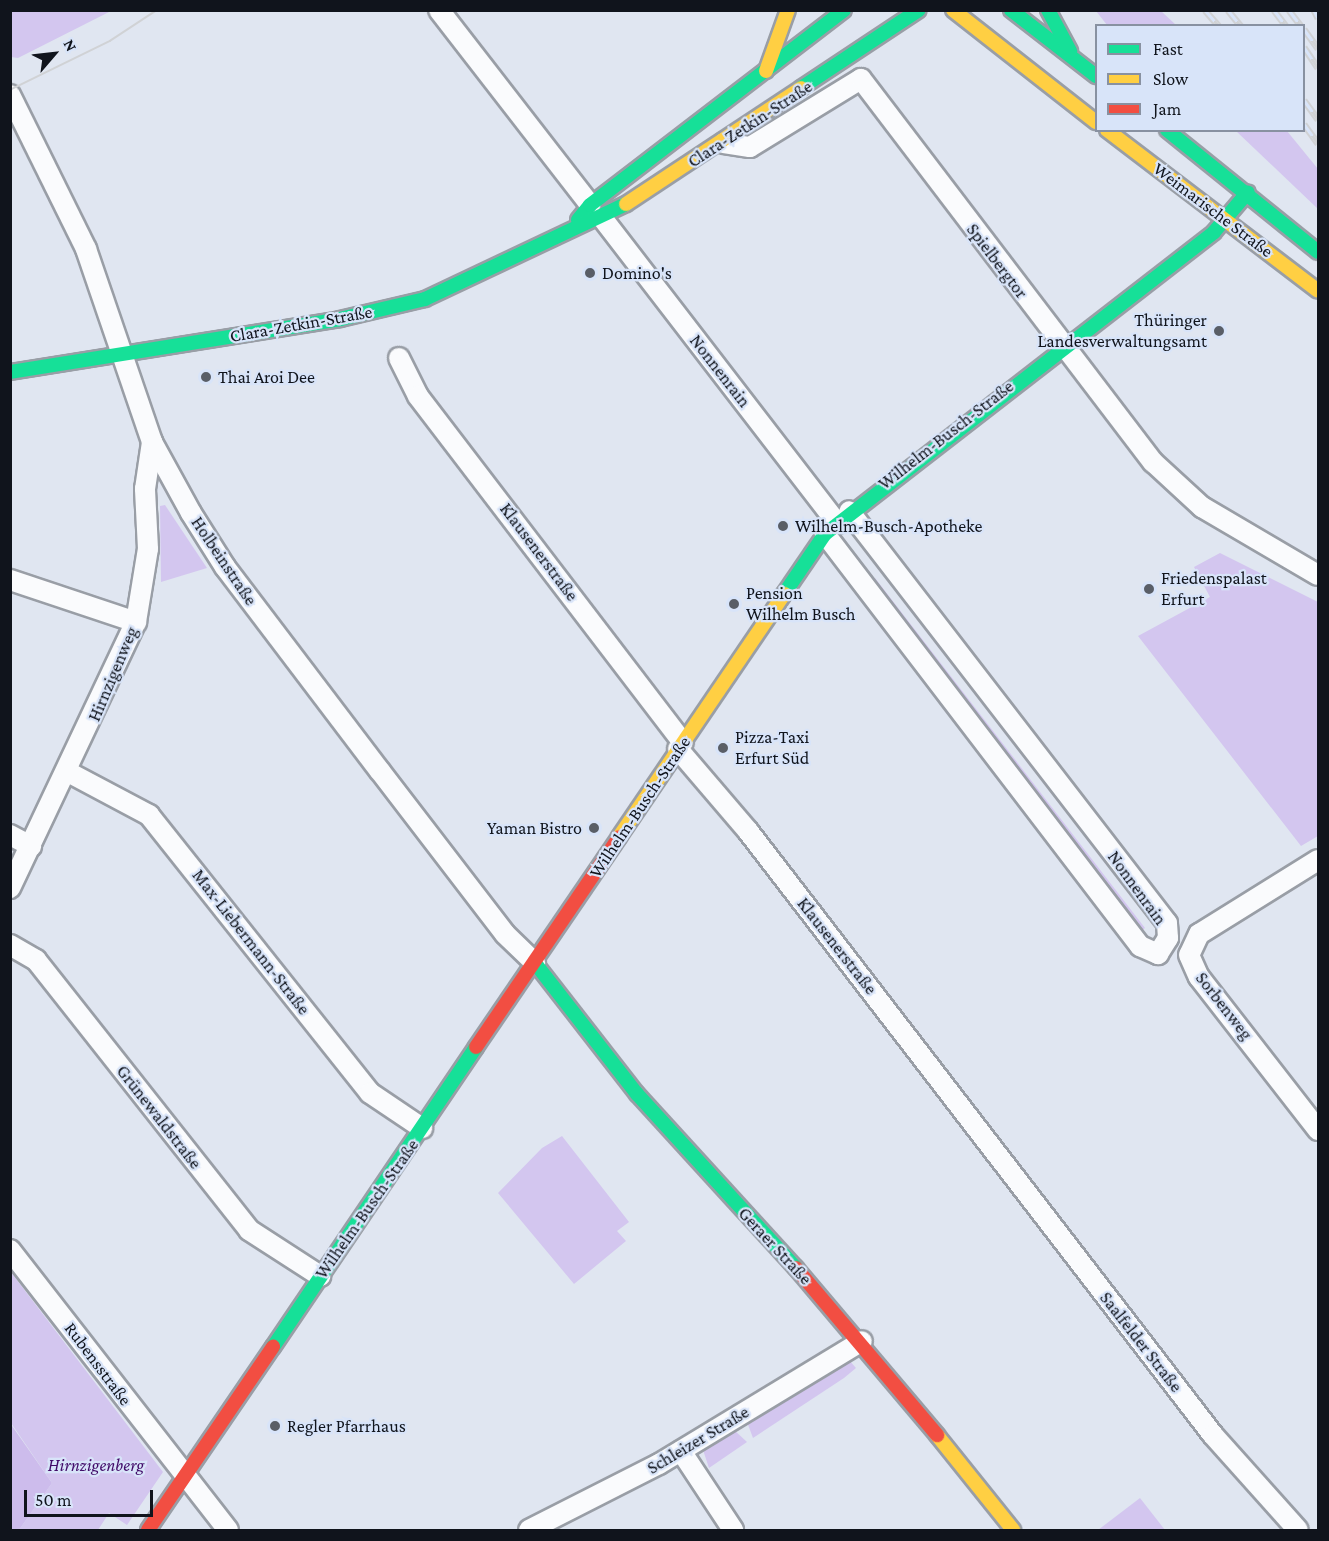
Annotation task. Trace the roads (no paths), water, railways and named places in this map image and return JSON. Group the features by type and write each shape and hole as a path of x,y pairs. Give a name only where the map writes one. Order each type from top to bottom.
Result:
{"street":[{"name":"Nonnenrain","path":"439,10 837,522 1167,923 1168,938 1158,954 1140,946 837,522"},
{"path":"765,73 788,10"},
{"name":"Clara-Zetkin-Straße","path":"596,212 844,10"},
{"name":"Clara-Zetkin-Straße","path":"10,372 340,319 425,299 575,224 724,142 919,10"},
{"path":"953,10 1095,121"},
{"path":"1011,10 1095,75"},
{"path":"1048,10 1074,58"},
{"name":"Spielbergtor","path":"724,142 750,147 861,79 1062,347 1178,488 1236,530 1318,575"},
{"name":"Holbeinstraße","path":"12,98 86,249 124,354 152,442 225,567 505,934 535,963"},
{"name":"Weimarische Straße","path":"1110,132 1318,291"},
{"name":"Weimarische Straße","path":"1170,132 1248,192 1318,252"},
{"name":"Wilhelm-Busch-Straße","path":"148,1530 681,746 837,522 1226,219 1248,192"},
{"name":"Klausenerstraße","path":"399,358 418,396 681,746 990,1147"},
{"name":"Hirnzigenweg","path":"10,888 68,772 136,622 148,549 145,489 152,442"},
{"path":"10,580 136,622"},
{"name":"Max-Liebermann-Straße","path":"68,772 149,815 370,1093 422,1128"},
{"path":"10,835 31,846"},
{"name":"Sorbenweg","path":"1318,861 1199,933 1189,955 1199,976 1318,1130"},
{"name":"Grünewaldstraße","path":"10,945 36,960 249,1230 320,1276"},
{"name":"Geraer Straße","path":"535,963 637,1094 862,1341 1012,1530"},
{"name":"Saalfelder Straße","path":"990,1147 1213,1435 1298,1530"},
{"name":"Rubensstraße","path":"10,1250 185,1478 228,1530"},
{"name":"Schleizer Straße","path":"529,1530 681,1451 862,1341"},
{"path":"681,1451 733,1530"}],"tram line":[{"path":"10,90 110,41 157,10"}],"railway":[{"path":"1205,10 1217,24"},
{"path":"1228,10 1239,24"},
{"path":"1274,10 1284,24"},
{"path":"1289,10 1300,24"},
{"path":"1314,10 1318,18"},
{"path":"1305,30 1318,48"},
{"path":"1305,48 1318,68"},
{"path":"1305,101 1318,119"},
{"path":"1305,125 1318,143"}],"place":[{"name":"Domino's","path":"590,273"},
{"name":"Thüringer Landesverwaltungsamt","path":"1219,331"},
{"name":"Thai Aroi Dee","path":"206,377"},
{"name":"Wilhelm-Busch-Apotheke","path":"783,526"},
{"name":"Friedenspalast Erfurt","path":"1149,589"},
{"name":"Pension Wilhelm Busch","path":"734,604"},
{"name":"Pizza-Taxi Erfurt Süd","path":"723,748"},
{"name":"Yaman Bistro","path":"594,828"},
{"name":"Regler Pfarrhaus","path":"275,1426"}],"park label":[{"name":"Hirnzigenberg","path":"96,1465"}]}
